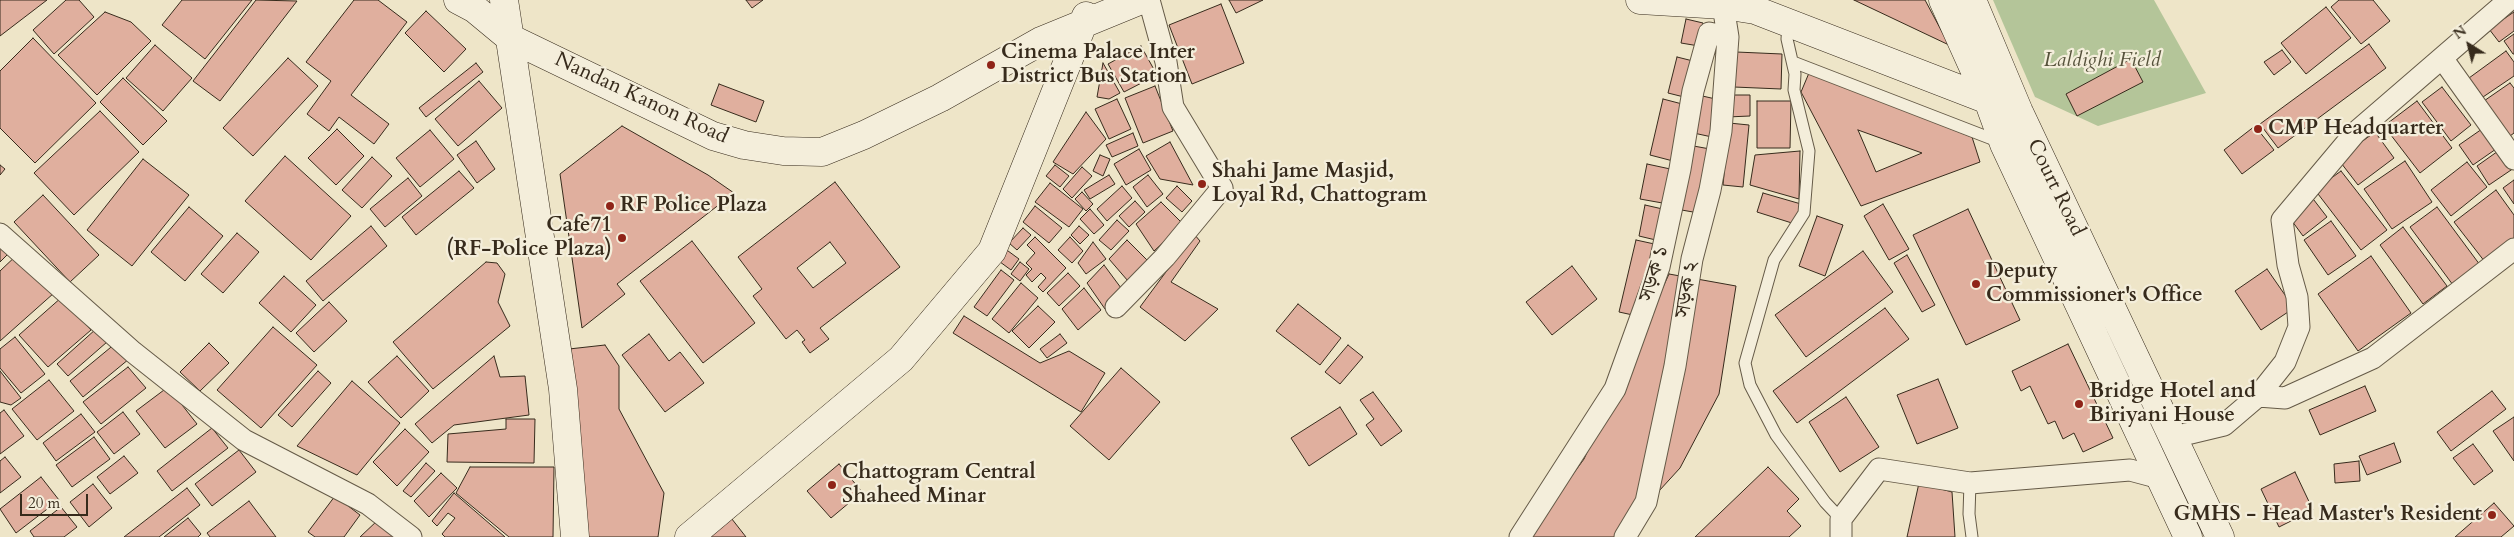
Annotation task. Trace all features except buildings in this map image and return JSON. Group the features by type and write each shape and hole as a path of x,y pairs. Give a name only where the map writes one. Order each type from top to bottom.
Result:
{"main road":[{"name":"Nandan Kanon Road","path":"458,0 475,9 510,38 713,136 744,145 783,151 822,152 864,135 940,98 1041,41 1141,0"},
{"path":"504,0 563,389 575,537"},
{"path":"689,537 901,359 992,251 1080,26 1096,0"},
{"path":"1640,0 1758,5 1788,32 1988,100"},
{"path":"1943,0 1988,100 2004,144 2188,537"},
{"name":"Court Road","path":"1972,0 2019,112 2220,537"}],"street":[{"path":"1116,307 1165,257 1222,188 1174,107 1166,62 1149,0"},
{"path":"2174,438 2224,425 2258,396 2285,362 2299,327 2297,297 2288,265 2282,220 2356,133 2509,0"},
{"path":"1723,5 1728,37"},
{"name":"সড়ক ১","path":"1520,537 1615,389 1659,267 1680,169 1693,91 1709,33 1728,37"},
{"name":"সড়ক ২","path":"1625,537 1646,502 1675,366 1692,259 1710,190 1721,131 1728,37"},
{"path":"2442,58 2514,159"},
{"path":"0,234 134,352 244,440 368,504 411,537"},
{"path":"2258,396 2285,398 2373,358 2514,250"},
{"path":"1840,531 1879,469 1970,483 2130,470 2160,478"}],"lane":[{"path":"1788,32 1793,62 1794,90 1809,151 1804,213 1774,260 1745,363 1750,385 1776,436 1824,502 1840,531"},
{"path":"1793,62 2004,144"},
{"path":"1970,483 1969,514 1972,537"}],"green space":[{"name":"Laldighi Field","path":"1993,0 2154,0 2206,93 2098,126 2035,97"}],"place":[{"name":"Cinema Palace Inter District Bus Station","path":"991,65"},
{"name":"CMP Headquarter","path":"2258,129"},
{"name":"Shahi Jame Masjid, Loyal Rd, Chattogram","path":"1202,184"},
{"name":"RF Police Plaza","path":"610,206"},
{"name":"Cafe71 (RF-Police Plaza)","path":"622,238"},
{"name":"Deputy Commissioner's Office","path":"1976,284"},
{"name":"Bridge Hotel and Biriyani House","path":"2079,404"},
{"name":"Chattogram Central Shaheed Minar","path":"832,485"},
{"name":"GMHS - Head Master's Resident","path":"2492,515"}]}
